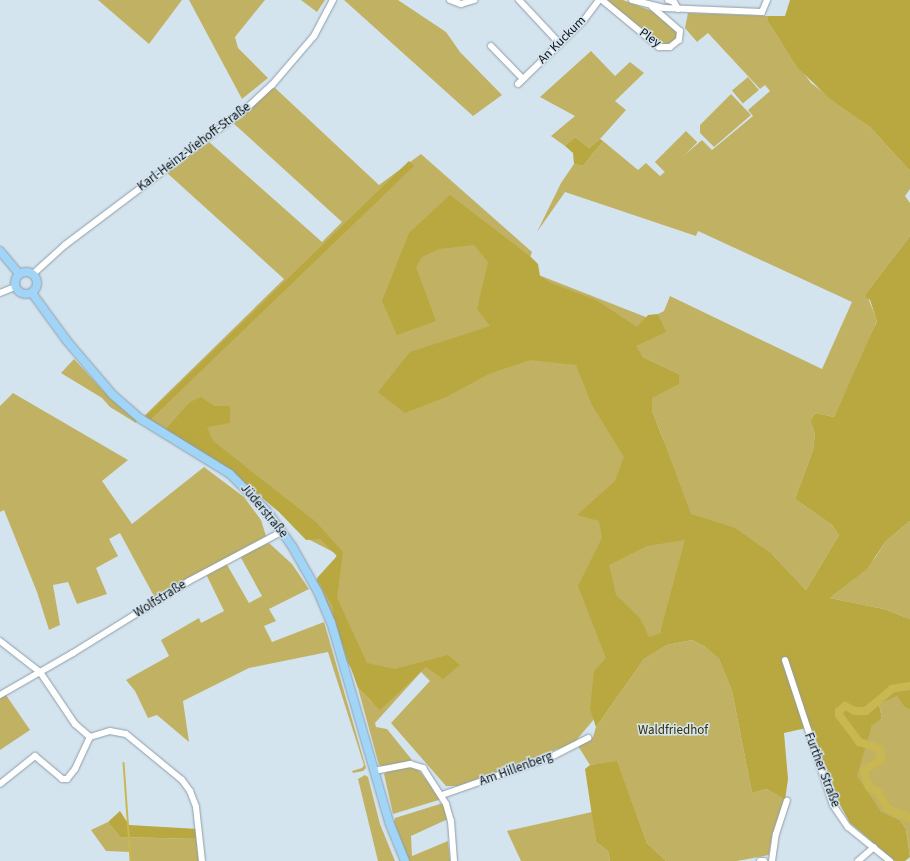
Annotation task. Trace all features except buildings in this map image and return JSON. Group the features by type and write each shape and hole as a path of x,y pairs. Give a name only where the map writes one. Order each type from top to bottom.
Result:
{"main road":[{"path":"0,251 19,274"},
{"path":"26,272 33,274 37,284 32,293 22,294 15,287 15,280 19,274 26,272"},
{"name":"Jüderstraße","path":"32,293 90,370 113,395 141,419 230,474 257,499 283,531 314,583 331,622 389,822 404,861"}],"street":[{"name":"Karl-Heinz-Viehoff-Straße","path":"33,274 66,245 248,107 267,90 298,57 322,24 333,0"},
{"path":"450,0 460,4 474,0"},
{"path":"519,0 560,44"},
{"name":"An Kuckum","path":"491,46 521,81 584,20 600,0"},
{"name":"Pley","path":"600,0 664,48 676,44 680,31 648,4"},
{"name":"Pley","path":"632,0 675,9 762,12 767,0"},
{"path":"668,0 674,2 675,9"},
{"name":"Pley","path":"667,19 671,17 675,9"},
{"path":"0,293 15,287"},
{"name":"Wolfstraße","path":"0,695 189,581 283,531"},
{"path":"0,641 40,672 75,724 90,737"},
{"name":"Further Straße","path":"785,660 833,805 848,827 890,861"},
{"path":"0,784 34,756 62,779 67,779 75,769 90,737 110,731 126,734 182,780 190,790 196,807 202,861"},
{"name":"Am Hillenberg","path":"442,795 551,757 588,738"},
{"path":"374,771 416,764 423,768 442,795 451,821 454,861"},
{"path":"772,861 776,834 788,801"},
{"path":"858,861 874,847"}],"green space":[{"path":"98,0 182,0 149,44"},
{"path":"189,0 265,0 235,37 238,48 268,78 242,99"},
{"path":"301,0 325,0 317,12"},
{"path":"344,0 398,0 446,32 460,52 502,95 473,116"},
{"path":"604,0 623,0 652,11 677,30 677,39 669,46 659,44"},
{"path":"688,13 768,16 768,22 811,83 870,127 910,171 910,189 905,196 910,203 910,236 864,296 868,298 877,320 868,343 834,417 816,413 810,420 815,434 813,450 795,499 832,525 839,535 806,590 772,554 663,624 660,633 649,638 595,718 574,743 458,786 446,786 391,723 430,681 421,672 375,723 376,727 387,729 412,760 385,767 379,765 358,688 373,703 345,659 316,580 333,565 337,554 306,538 249,482 142,418 284,279 166,172 208,141 322,242 342,222 232,122 274,87 379,185 421,154 532,252 526,270 661,323 665,332 658,314 664,311 670,296 822,369 852,302 698,231 696,236 565,192 537,232 561,183 574,164 583,166 603,141 638,170 646,163 660,176 702,140 712,150 753,116 748,110 770,91 765,85 760,89 708,33 697,42 685,28","holes":["637,349 643,357 679,374 652,398 652,410 665,444 629,358"]},
{"path":"591,51 615,76 630,62 644,73 615,101 626,110 600,139 589,148 575,137 565,146 551,136 575,116 540,97"},
{"path":"748,77 759,90 743,104 732,90"},
{"path":"731,94 751,115 714,147 700,133 700,125"},
{"path":"686,131 697,142 666,173 655,162"},
{"path":"74,359 110,398 137,421 136,423 110,407 102,398 61,373"},
{"path":"13,393 128,460 102,481 132,524 204,467 244,497 261,520 266,536 155,598 120,533 109,539 118,556 96,568 107,594 77,604 68,582 53,585 60,625 49,630 37,592 4,510 0,512 0,406"},
{"path":"910,521 910,619 884,609 830,598 854,579 875,558 886,541"},
{"path":"269,543 292,564 309,589 269,609 276,621 264,626 272,642 324,622 366,768 363,771 353,773 352,771 362,768 364,765 328,652 249,668 183,701 189,742 157,715 148,718 135,691 126,680 169,656 161,640 199,618 201,623 224,611 206,574 226,563 249,603 262,596 240,556"},
{"name":"Waldfriedhof","path":"692,640 704,646 719,659 732,691 752,793 767,789 785,800 772,836 769,855 737,861 666,861 647,843 617,762 590,765 578,746 593,737 596,727 644,659 667,645"},
{"path":"6,695 30,730 0,750 0,697"},
{"path":"897,695 905,708 910,710 910,857 906,829 900,820 881,811 856,776 872,724 882,719 879,704"},
{"path":"416,767 442,799 393,814 384,774 388,770"},
{"path":"365,775 368,777 380,824 395,861 378,861 358,779"},
{"path":"443,803 448,819 411,836 412,856 448,841 450,861 409,861 394,822 395,818"},
{"path":"592,812 596,842 608,851 610,861 521,861 507,831"},
{"path":"108,822 120,837 199,839 201,861 131,861 130,852 106,851 91,830"}],"shaded area":[{"path":"790,0 910,0 910,171 870,127 829,98 798,68 768,22 768,16 785,16"},
{"path":"575,137 589,148 600,139 603,141 583,166 574,164 573,153 565,146"},
{"path":"409,161 414,166 150,420 146,416"},
{"path":"450,195 532,258 538,264 540,276 551,283 596,300 637,327 648,315 658,314 666,332 636,346 643,357 679,374 679,384 652,398 652,410 691,514 735,528 772,554 806,590 839,535 832,525 795,499 813,450 815,434 810,420 816,413 834,417 877,321 870,300 864,296 910,236 910,521 886,541 867,569 830,598 884,609 910,619 910,710 905,708 897,696 879,704 882,719 872,725 857,776 881,811 900,820 906,829 910,857 905,861 895,861 850,823 839,803 811,727 784,733 788,779 785,800 767,789 752,793 732,691 719,659 704,646 692,640 667,645 644,659 596,727 590,709 594,671 606,658 578,586 602,538 599,521 577,515 615,481 624,457 592,405 576,365 530,360 489,374 446,397 405,413 378,392 410,352 490,326 477,309 488,262 474,245 439,249 422,257 416,267 436,321 397,335 382,301 409,233","holes":["685,540 660,633 649,637 640,618 616,595 609,565 647,546"]},
{"path":"201,397 214,406 230,406 230,423 207,427 213,441 316,522 343,552 337,598 367,663 395,669 448,655 460,665 443,679 426,667 380,710 358,688 334,620 333,607 317,578 337,556 320,539 306,540 279,512 231,472 165,430 190,402"},
{"path":"617,761 647,843 666,861 610,861 608,851 596,842 585,769 590,765"},
{"path":"120,811 129,825 198,829 199,839 120,837 108,822"}],"waterway":[{"path":"910,686 892,689 866,711 855,711 845,706 839,711 839,715 859,742 880,749 881,760 864,770 869,787 878,792 888,809 910,818"},
{"path":"124,763 131,861"}]}
